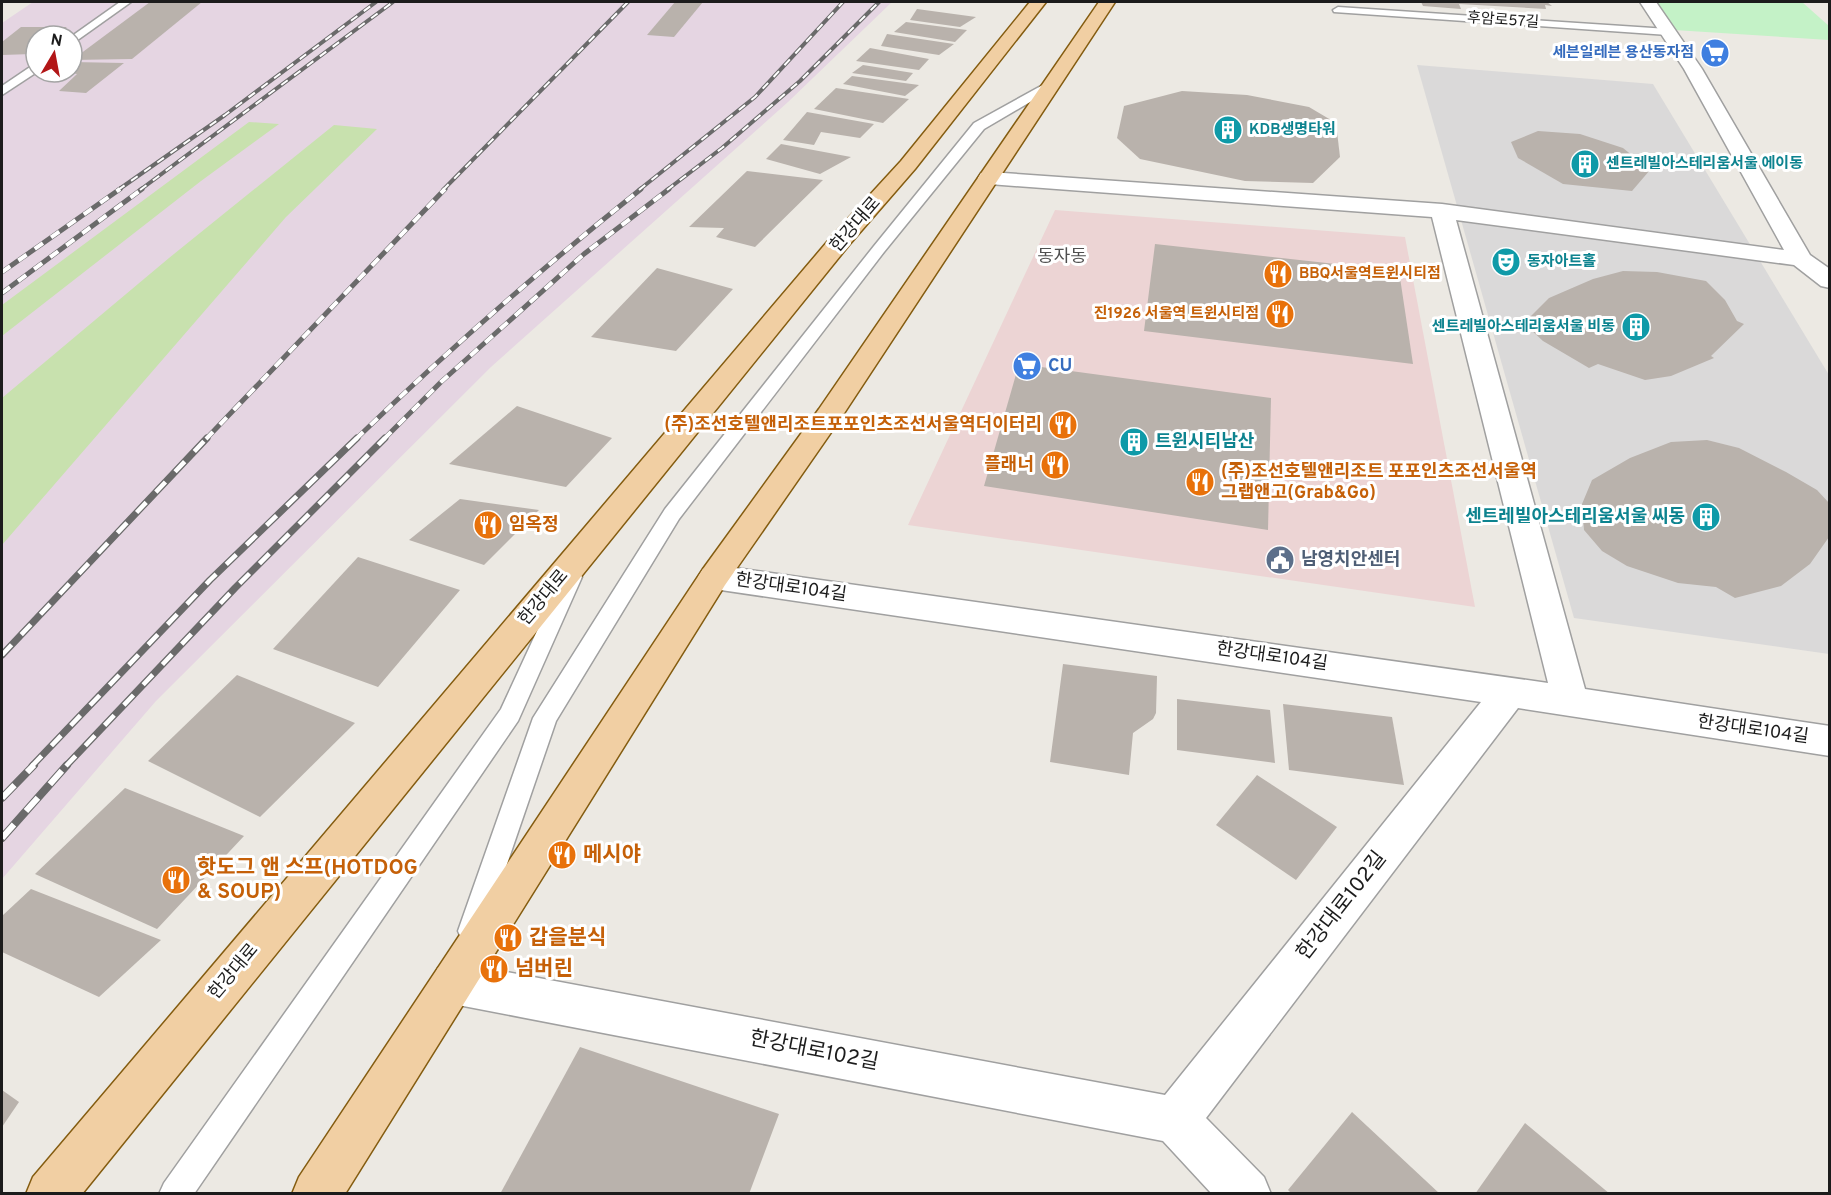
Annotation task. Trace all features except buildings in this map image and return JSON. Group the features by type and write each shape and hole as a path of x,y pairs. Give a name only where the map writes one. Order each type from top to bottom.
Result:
{"main road":[{"name":"한강대로","path":"50,1194 841,240 908,165 1038,2"},
{"path":"316,1194 714,577 829,415 1107,2"}],"street":[{"path":"1648,2 1693,69 1801,259 1830,281"},
{"path":"989,178 1442,211 1801,259"},
{"path":"1442,211 1570,703"},
{"name":"한강대로104길","path":"714,577 1432,680 1570,703 1830,741"},
{"name":"한강대로102길","path":"453,983 1175,1120 1509,693"},
{"path":"1175,1120 1247,1194"}],"lane":[{"path":"84,32 126,2"},
{"name":"후암로57길","path":"1338,10 1668,32"},
{"path":"2,92 24,76"},
{"path":"453,983 545,718 672,514 879,249 979,126 1050,85"},
{"path":"175,1194 510,714 584,550"}],"shaded area":[{"path":"33,2 892,2 788,102 491,367 156,701 2,879 2,23"},
{"path":"1417,65 1653,84 1829,375 1829,654 1574,618"},
{"name":"트윈시티남산","path":"1055,210 1405,237 1475,607 908,525"}],"green space":[{"path":"1657,2 1802,2 1829,26 1829,40 1674,30"},
{"path":"249,122 279,124 201,181 2,336 2,305"},
{"path":"334,125 377,129 286,217 2,545 2,398 169,258"}],"railway":[{"path":"118,190 225,115 376,2"},
{"path":"140,190 393,2"},
{"path":"443,190 628,2"},
{"path":"639,190 755,97 843,2"},
{"path":"667,190 722,148 800,81 879,2"},
{"path":"2,272 120,189"},
{"path":"2,293 142,189"},
{"path":"206,439 445,189"},
{"path":"356,439 496,311 641,189"},
{"path":"66,766 235,588 441,382 584,254 669,189"},
{"path":"2,655 207,438"},
{"path":"32,766 210,580 357,438"},
{"path":"2,798 34,765"},
{"path":"2,838 67,765"}],"place":[{"name":"세븐일레븐 용산동자점","path":"1715,53"},
{"name":"KDB생명타워","path":"1228,130"},
{"name":"센트레빌아스테리움서울 에이동","path":"1585,164"},
{"name":"동자아트홀","path":"1506,262"},
{"name":"BBQ서울역트윈시티점","path":"1278,274"},
{"name":"진1926 서울역 트윈시티점","path":"1280,314"},
{"name":"센트레빌아스테리움서울 비동","path":"1636,327"},
{"name":"CU","path":"1027,366"},
{"name":"(주)조선호텔앤리조트포포인츠조선서울역더이터리","path":"1063,425"},
{"name":"트윈시티남산","path":"1134,442"},
{"name":"플래너","path":"1055,465"},
{"name":"(주)조선호텔앤리조트 포포인츠조선서울역 그랩앤고(Grab&Go)","path":"1200,482"},
{"name":"센트레빌아스테리움서울 씨동","path":"1706,517"},
{"name":"임옥정","path":"488,525"},
{"name":"남영치안센터","path":"1280,560"},
{"name":"메시야","path":"562,855"},
{"name":"핫도그 앤 스프(HOTDOG & SOUP)","path":"176,880"},
{"name":"갑을분식","path":"508,938"},
{"name":"넘버린","path":"494,969"}],"district":[{"name":"동자동","path":"1062,257"}]}
